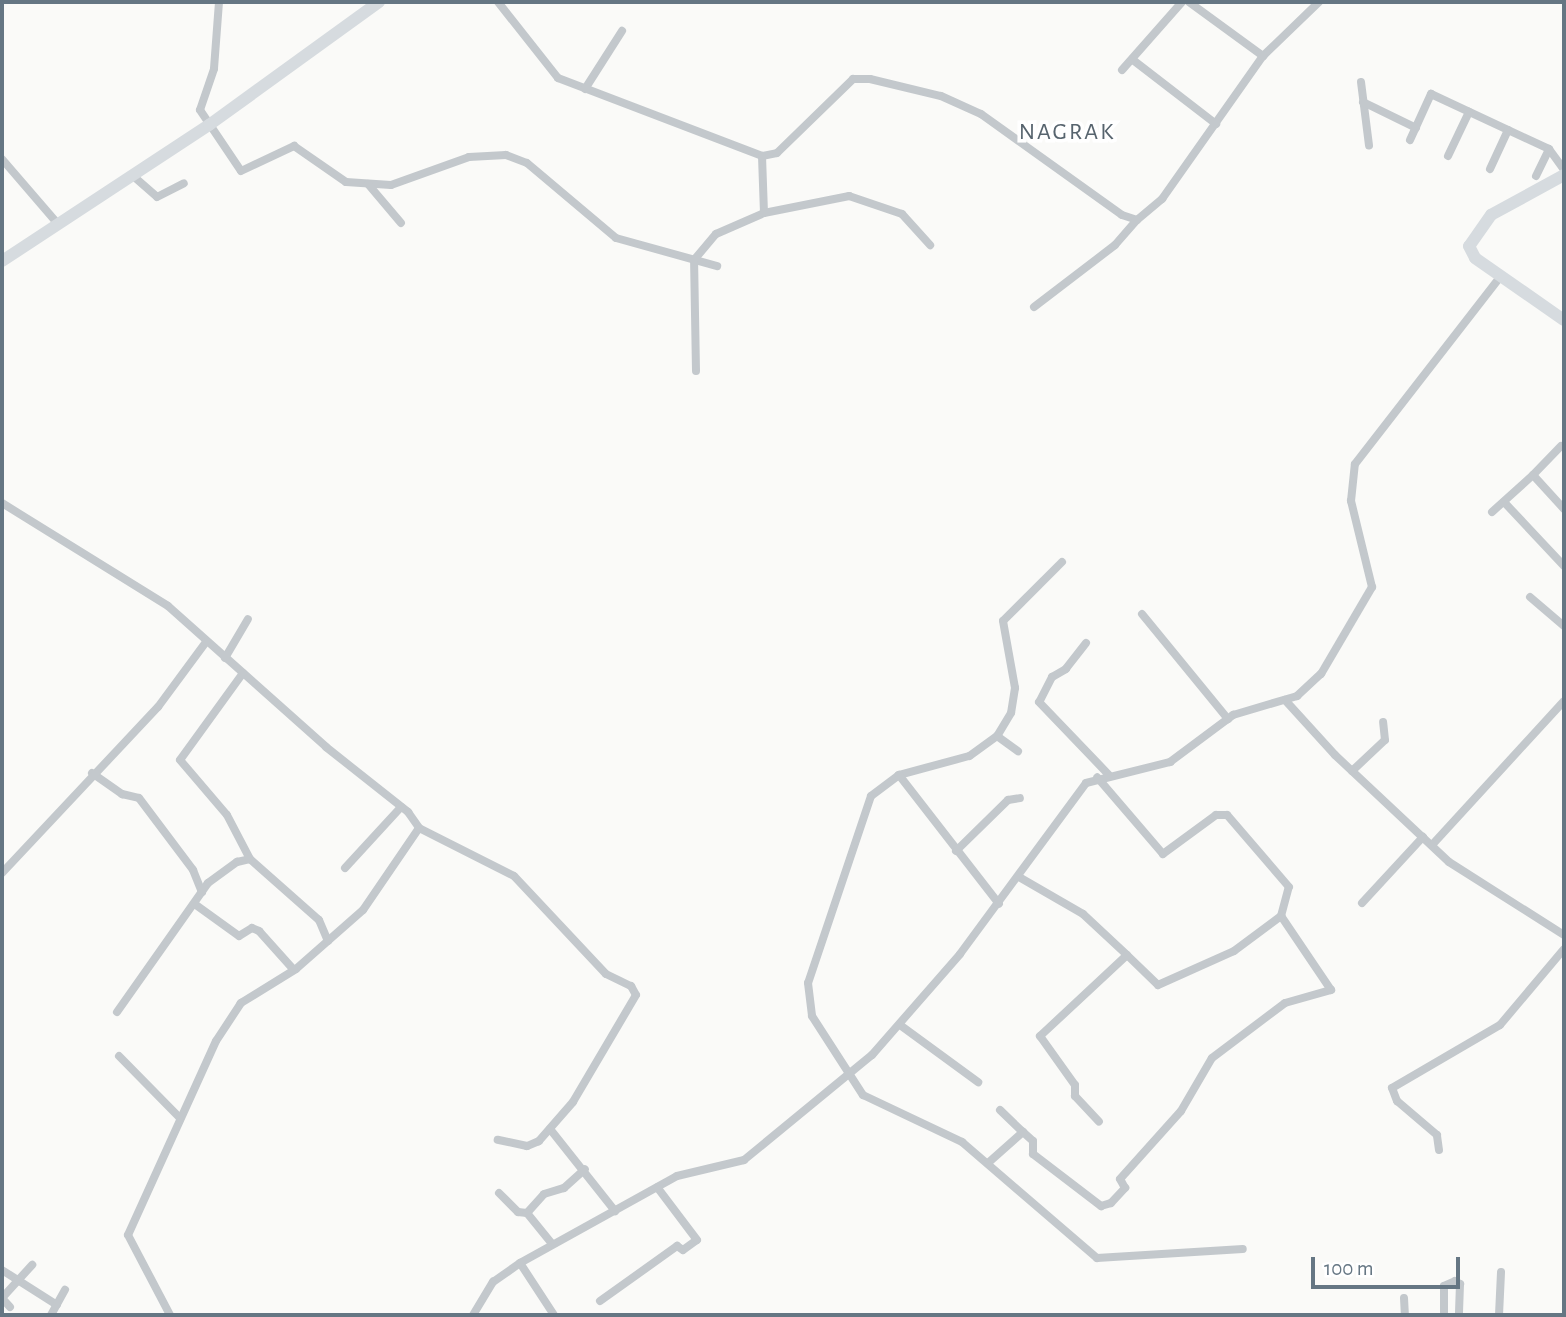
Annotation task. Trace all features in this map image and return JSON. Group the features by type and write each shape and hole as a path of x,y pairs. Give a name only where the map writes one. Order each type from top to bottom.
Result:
{"street":[{"path":"219,2 214,69 200,110 241,171 293,146 337,178 368,184 418,179 488,153 506,155 527,163 616,238 716,266"},
{"path":"2,261 209,125 379,2"},
{"path":"498,2 552,72 585,89 762,156 782,149 853,79 870,79 942,96 981,114 1122,215 1137,220"},
{"path":"1122,71 1182,2"},
{"path":"1189,2 1263,56"},
{"path":"1034,307 1115,245 1137,220 1162,199 1263,56 1319,2"},
{"path":"585,89 622,31"},
{"path":"1133,60 1216,124"},
{"path":"1361,82 1368,145"},
{"path":"1410,140 1432,94 1549,149 1564,173 1500,209 1475,233 1471,253 1564,320"},
{"path":"1363,102 1416,128"},
{"path":"1448,156 1469,112"},
{"path":"1490,169 1508,130"},
{"path":"1536,176 1549,149"},
{"path":"762,156 764,213"},
{"path":"2,159 57,223"},
{"path":"132,175 157,197 184,183"},
{"path":"368,184 401,223"},
{"path":"696,371 694,260 716,234 764,213 849,196 902,214 930,245"},
{"path":"472,1315 493,1282 552,1244 677,1176 744,1160 848,1071 900,1025 999,904 1076,792 1097,777 1170,762 1228,719 1285,700 1321,674 1371,587 1351,501 1355,464 1501,276"},
{"path":"1492,512 1561,446"},
{"path":"1533,475 1564,509"},
{"path":"1504,502 1564,566"},
{"path":"2,503 168,606 206,642 401,807 419,828 431,829 469,858 514,876 606,974 635,989 634,1003 550,1129 527,1146 498,1140"},
{"path":"1062,562 1003,621 1015,688 1011,713 997,736 969,756 899,775 871,796 808,983 817,1027 863,1095 951,1135 988,1163 1097,1258 1243,1249"},
{"path":"1530,597 1564,626"},
{"path":"1142,614 1228,719"},
{"path":"225,658 248,619"},
{"path":"2,873 92,772 158,707 206,642"},
{"path":"1086,643 1066,669 1052,677 1039,702 1109,775"},
{"path":"243,673 180,760 227,815 250,859 319,920 328,941"},
{"path":"1285,700 1352,771 1432,845 1480,885 1564,935"},
{"path":"1432,845 1564,701"},
{"path":"1352,771 1385,740 1383,722"},
{"path":"997,736 1018,751"},
{"path":"92,772 122,794 139,797 193,870 202,892"},
{"path":"899,775 999,904"},
{"path":"1019,877 1083,914 1158,985 1234,951 1281,916 1290,887 1227,815 1216,814 1163,854 1097,777"},
{"path":"956,851 1008,800 1020,798"},
{"path":"345,868 401,807"},
{"path":"170,1315 128,1235 180,1118 235,1008 294,970 328,941 379,890 419,828"},
{"path":"1362,902 1423,837"},
{"path":"117,1012 196,905 202,892 226,868 250,859"},
{"path":"196,905 239,936 252,928 259,931 294,970"},
{"path":"1000,1110 1032,1138 1033,1154 1101,1206 1111,1203 1125,1188 1120,1179 1181,1111 1212,1058 1285,1003 1331,990 1281,916"},
{"path":"1439,1150 1437,1135 1397,1101 1392,1088 1500,1025 1564,948"},
{"path":"1099,1122 1075,1096 1075,1085 1040,1036 1127,955"},
{"path":"900,1025 978,1083"},
{"path":"119,1056 180,1118"},
{"path":"550,1129 585,1168 615,1210"},
{"path":"988,1163 1023,1132"},
{"path":"527,1213 544,1194 564,1188 585,1168"},
{"path":"600,1301 677,1246 683,1250 697,1240 657,1187"},
{"path":"499,1193 518,1212 527,1213 552,1244"},
{"path":"520,1263 554,1315"},
{"path":"10,1307 2,1298 32,1265"},
{"path":"2,1270 57,1305"},
{"path":"1499,1315 1501,1272"},
{"path":"1444,1315 1444,1286 1455,1281 1460,1284 1459,1315"},
{"path":"51,1315 65,1290"},
{"path":"1405,1298 1405,1315"}],"district":[{"name":"NAGRAK","path":"1067,133"}]}
